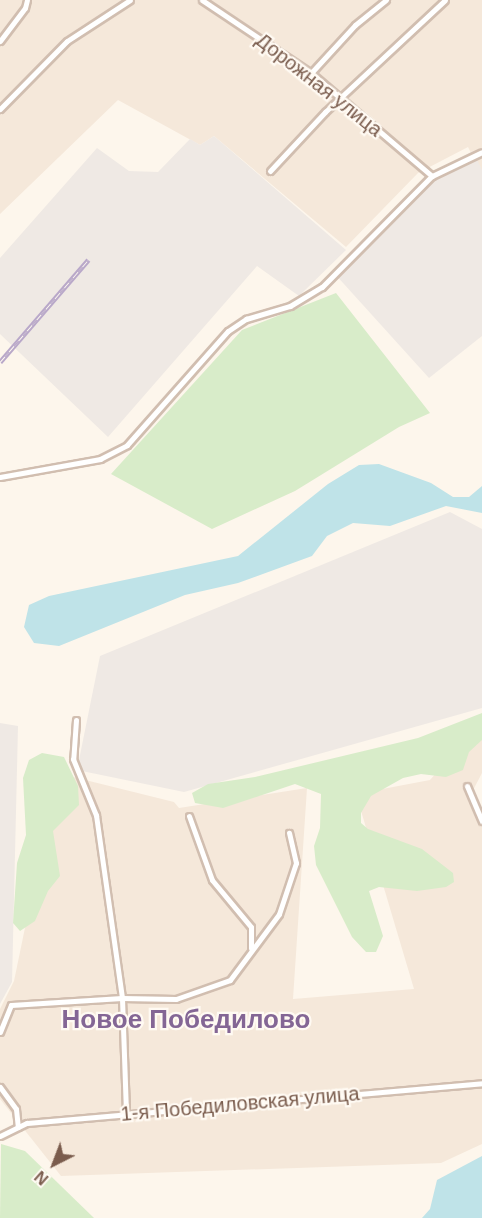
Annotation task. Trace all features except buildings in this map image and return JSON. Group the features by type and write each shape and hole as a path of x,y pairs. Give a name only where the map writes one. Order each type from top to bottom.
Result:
{"street":[{"path":"0,41 25,8 27,0"},
{"path":"0,109 67,41 130,0"},
{"name":"Дорожная улица","path":"202,0 311,73 432,176"},
{"path":"311,73 355,25 386,0"},
{"path":"270,171 341,99 446,0"},
{"path":"0,477 100,459 127,445 228,331 246,319 290,306 322,287 432,176 482,152"},
{"path":"76,720 73,759 96,814 123,998 126,1113"},
{"path":"467,786 482,821"},
{"path":"189,816 212,880 251,927 251,950"},
{"path":"0,1032 11,1005 123,998 161,1000 199,994 230,980 274,922 284,902 296,864 289,833"},
{"name":"1-я Победиловская улица","path":"0,1136 27,1123 482,1083"},
{"path":"0,1087 16,1108 18,1127"}],"shaded area":[{"path":"0,0 482,0 482,175 468,147 418,173 346,247 214,136 200,145 118,100 0,214"},
{"path":"214,136 346,250 299,296 257,266 108,437 0,334 0,258 97,148 129,171 158,172 190,139 200,145"},
{"path":"473,151 482,170 482,336 429,378 334,273 438,169"},
{"path":"450,512 482,529 482,708 184,792 77,770 100,656"},
{"path":"482,721 482,773 471,794 482,816 482,1144 441,1163 61,1176 0,1099 0,1009 14,981 57,773 174,802 179,808 307,788 293,999 414,989 356,794 430,780"},
{"path":"0,723 18,726 12,982 0,1004"}],"green space":[{"path":"336,293 430,413 399,427 295,491 212,529 111,474 242,330"},
{"path":"482,713 482,740 469,752 463,770 446,777 421,774 403,778 371,796 361,813 361,823 368,829 422,849 453,873 454,882 446,887 417,891 379,887 369,891 383,936 376,952 366,952 352,937 316,865 314,846 320,828 321,794 295,784 223,808 195,803 192,793 208,784 255,777 418,738"},
{"path":"42,753 64,757 78,786 79,805 53,831 60,876 48,891 35,921 20,931 13,923 17,863 26,835 23,778 29,760"},
{"path":"1,1144 25,1151 94,1218 0,1218"}],"water":[{"path":"379,464 431,483 453,497 469,497 482,486 482,513 446,506 390,526 353,523 327,536 312,556 238,583 185,595 59,646 34,643 24,627 29,605 49,596 238,556 328,484 359,465"},
{"path":"482,1156 482,1218 422,1218 430,1209 437,1180"}],"railway":[{"path":"0,362 88,260"}],"district":[{"name":"Новое Победилово","path":"186,1020"}]}
